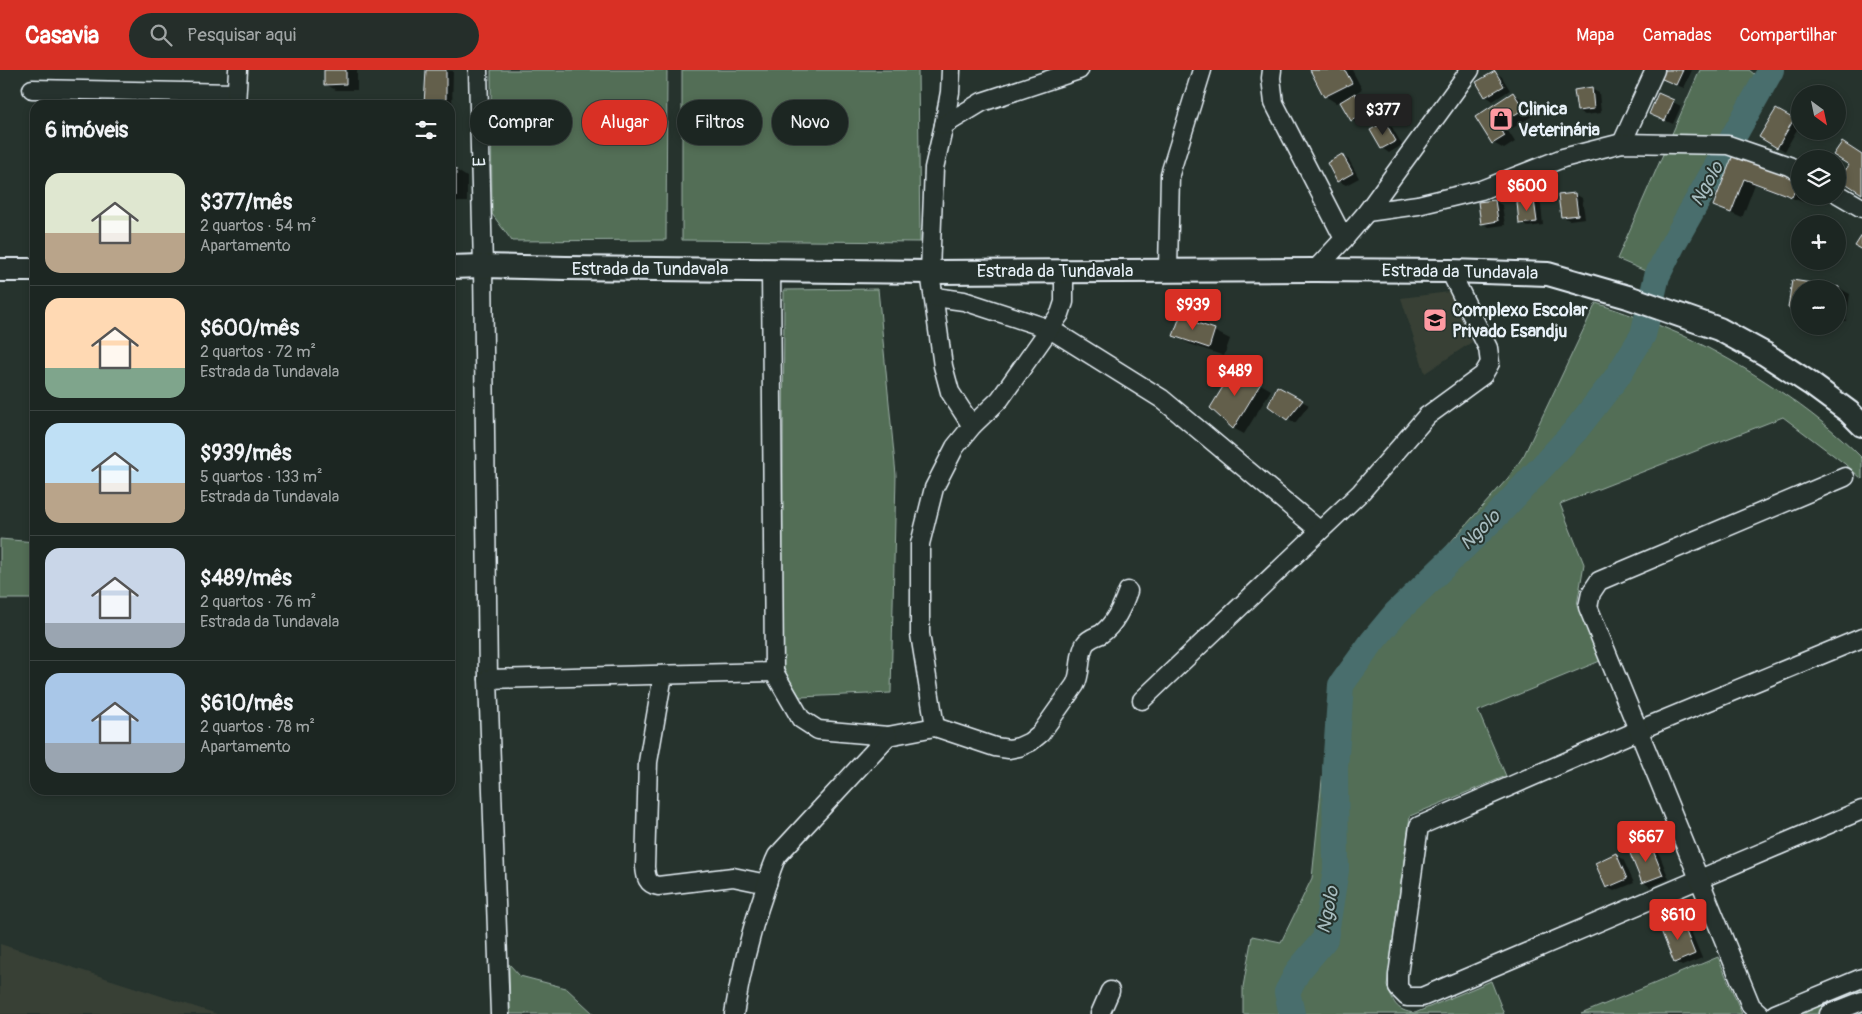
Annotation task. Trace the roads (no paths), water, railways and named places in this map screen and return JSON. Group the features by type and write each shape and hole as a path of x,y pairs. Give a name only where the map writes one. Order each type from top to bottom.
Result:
{"main road":[{"name":"Estrada da Tundavala","path":"455,267 930,272 1315,270 1548,274 1628,297 1719,330 1765,354 1812,384 1849,412 1862,425"},
{"path":"0,270 30,270"}],"street":[{"path":"32,89 236,99 238,70"},
{"name":"E","path":"478,70 483,266 488,678 500,1014"},
{"path":"951,70 950,92 934,168 930,272 935,297 943,366 950,392 972,426"},
{"path":"944,125 982,102 1080,70"},
{"path":"1168,270 1170,174 1202,70"},
{"path":"1272,70 1274,103 1344,239"},
{"path":"1315,270 1366,212 1470,70"},
{"path":"1622,143 1655,70"},
{"path":"1366,212 1418,205 1481,190 1563,158 1622,143 1728,145 1791,167"},
{"path":"1846,199 1862,208"},
{"path":"771,269 774,672 801,719 818,730 888,736 935,727 995,747 1014,748 1030,742 1041,733 1079,678 1083,649 1086,643 1110,625 1120,610 1128,591"},
{"path":"935,727 920,634 920,544 934,488 955,447 972,426 1000,399 1060,314 1064,302 1064,271"},
{"path":"1142,700 1361,492 1427,416 1483,375 1490,363 1488,348 1450,271"},
{"path":"935,297 964,301 1050,330 1162,399 1319,530"},
{"path":"1760,1014 1751,1006 1588,607 1591,593 1599,581 1846,477"},
{"path":"1862,638 1639,730 1419,826 1398,975 1398,988 1407,997 1422,997 1862,810"},
{"path":"488,678 774,672"},
{"path":"663,675 648,762 645,867 647,880 652,885 658,886 733,877 767,884"},
{"path":"734,1014 740,976 753,925 771,868 777,856 888,736"},
{"path":"1775,1014 1862,978"},
{"path":"1100,1014 1110,991"},
{"path":"1829,1014 1862,1000"}],"waterway":[{"name":"Ngolo","path":"1292,1014 1287,992 1298,971 1325,939 1336,870 1335,768 1341,685 1396,613 1500,512 1575,431 1617,377 1643,335 1657,276 1674,242 1771,70"}],"place":[{"name":"Clinica Veterinária","path":"1501,119"},
{"name":"Complexo Escolar Privado Esandju","path":"1435,320"}]}
